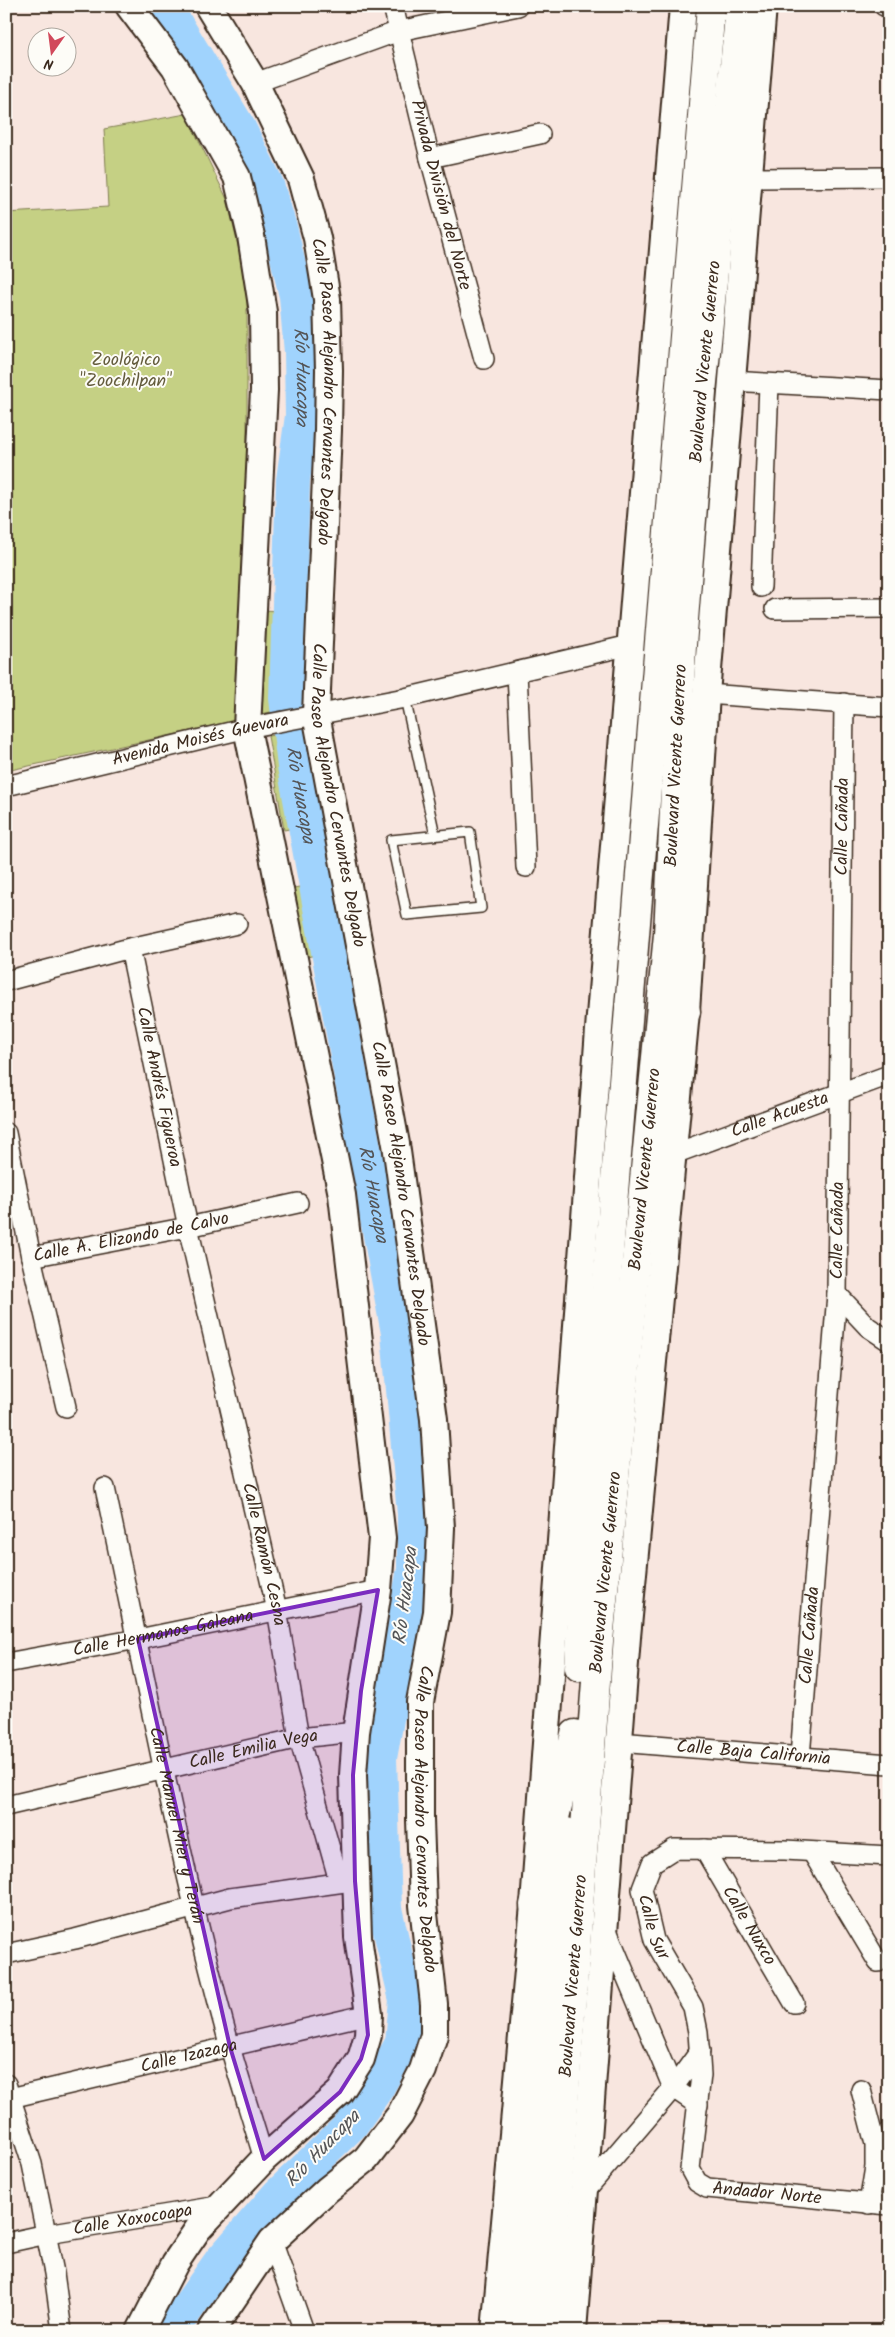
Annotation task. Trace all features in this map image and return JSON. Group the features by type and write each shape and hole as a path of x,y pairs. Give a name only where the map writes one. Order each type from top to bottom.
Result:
{"highway":[{"name":"Boulevard Vicente Guerrero","path":"547,2331 600,1631 668,934 682,646 702,393 740,6"},
{"name":"Boulevard Vicente Guerrero","path":"521,2331 532,2178 575,1734 586,1534 709,12"},
{"path":"668,934 686,1012"},
{"path":"534,1905 575,1734"}],"main road":[{"path":"129,6 176,67 237,177 251,236 263,312 264,390 248,728 342,1195 382,1538 378,1590 356,1732 347,1881 358,1937 369,2014 368,2036 361,2059 340,2092 264,2159 198,2229 176,2263 140,2331"},
{"name":"Calle Paseo Alejandro Cervantes Delgado","path":"208,6 255,83 301,179 317,238 327,299 328,422 315,714 396,1144 436,1439 441,1528 437,1612 420,1702 420,1820 434,2035 423,2070 400,2115 366,2159 327,2190 272,2241 211,2331"},
{"path":"496,2331 528,1948 534,1905 546,1721 630,645 654,386 683,6"},
{"name":"Boulevard Vicente Guerrero","path":"573,2331 619,1742 671,1155 686,1012 706,694 730,381 763,6"}],"street":[{"name":"Privada División del Norte","path":"393,6 430,158 484,359"},
{"path":"255,83 399,31 518,6"},
{"path":"884,6 889,7"},
{"path":"430,158 540,134"},
{"path":"749,178 889,177"},
{"path":"730,381 889,390"},
{"path":"761,587 769,384"},
{"path":"775,608 889,608"},
{"name":"Avenida Moisés Guevara","path":"6,786 248,728 405,698 630,645"},
{"path":"517,672 526,867"},
{"path":"706,694 889,707"},
{"name":"Calle Cañada","path":"800,1757 837,1294 844,703"},
{"path":"6,981 130,948 237,924"},
{"name":"Calle Andrés Figueroa","path":"130,948 188,1227"},
{"name":"Calle Acuesta","path":"671,1155 889,1076"},
{"name":"Calle A. Elizondo de Calvo","path":"6,1133 31,1257 188,1227 298,1203"},
{"name":"Calle Ramón Cesna","path":"188,1227 277,1610 298,1738 347,1881"},
{"path":"31,1257 66,1407"},
{"path":"837,1294 868,1327 889,1341"},
{"name":"Calle Manuel Mier y Terán","path":"105,1488 164,1769 196,1906 230,2047 264,2159"},
{"name":"Calle Hermanos Galeana","path":"6,1663 138,1639 378,1590"},
{"name":"Calle Emilia Vega","path":"6,1806 298,1738 356,1732"},
{"name":"Calle Baja California","path":"619,1742 889,1764"},
{"name":"Calle Sur","path":"698,2105 701,2075 700,2051 693,2007 654,1940 642,1889 652,1863 674,1849 889,1856"},
{"name":"Calle Nuxco","path":"704,1849 794,2003"},
{"path":"812,1852 878,1962"},
{"path":"6,1954 75,1939 230,1898 347,1881"},
{"path":"605,1924 673,2088 698,2105"},
{"name":"Calle Izazaga","path":"7,2094 230,2047 369,2014"},
{"path":"584,2192 673,2088 700,2051"},
{"path":"861,2090 875,2144 875,2167 869,2204"},
{"path":"7,2094 32,2164 47,2234 62,2331"},
{"name":"Andador Norte","path":"698,2105 690,2169 697,2182 707,2188 889,2205"},
{"name":"Calle Xoxocoapa","path":"6,2243 47,2234 218,2206"},
{"path":"272,2241 304,2331"}],"lane":[{"path":"405,698 435,835"},
{"path":"470,832 481,908 407,915 391,840 435,835 470,832"}],"highlighted area":[{"path":"378,1590 361,1691 353,1775 355,1881 368,2035 361,2059 340,2092 264,2159 230,2047 138,1639"}],"green space":[{"name":"Zoológico \"Zoochilpan\"","path":"186,114 227,199 247,284 247,457 236,721 6,771 6,213 108,207 104,129"},
{"path":"263,610 312,613 310,704 261,714"},
{"path":"309,729 326,822 284,830 268,736"},
{"path":"334,880 347,948 307,957 294,888"}],"waterway":[{"name":"Río Huacapa","path":"165,6 239,128 267,185 281,231 296,296 301,352 302,416 293,480 286,698 294,766 398,1333 414,1514 414,1569 380,1758 385,1909 406,2000 402,2043 377,2088 351,2125 279,2194 220,2262 171,2331"}]}
